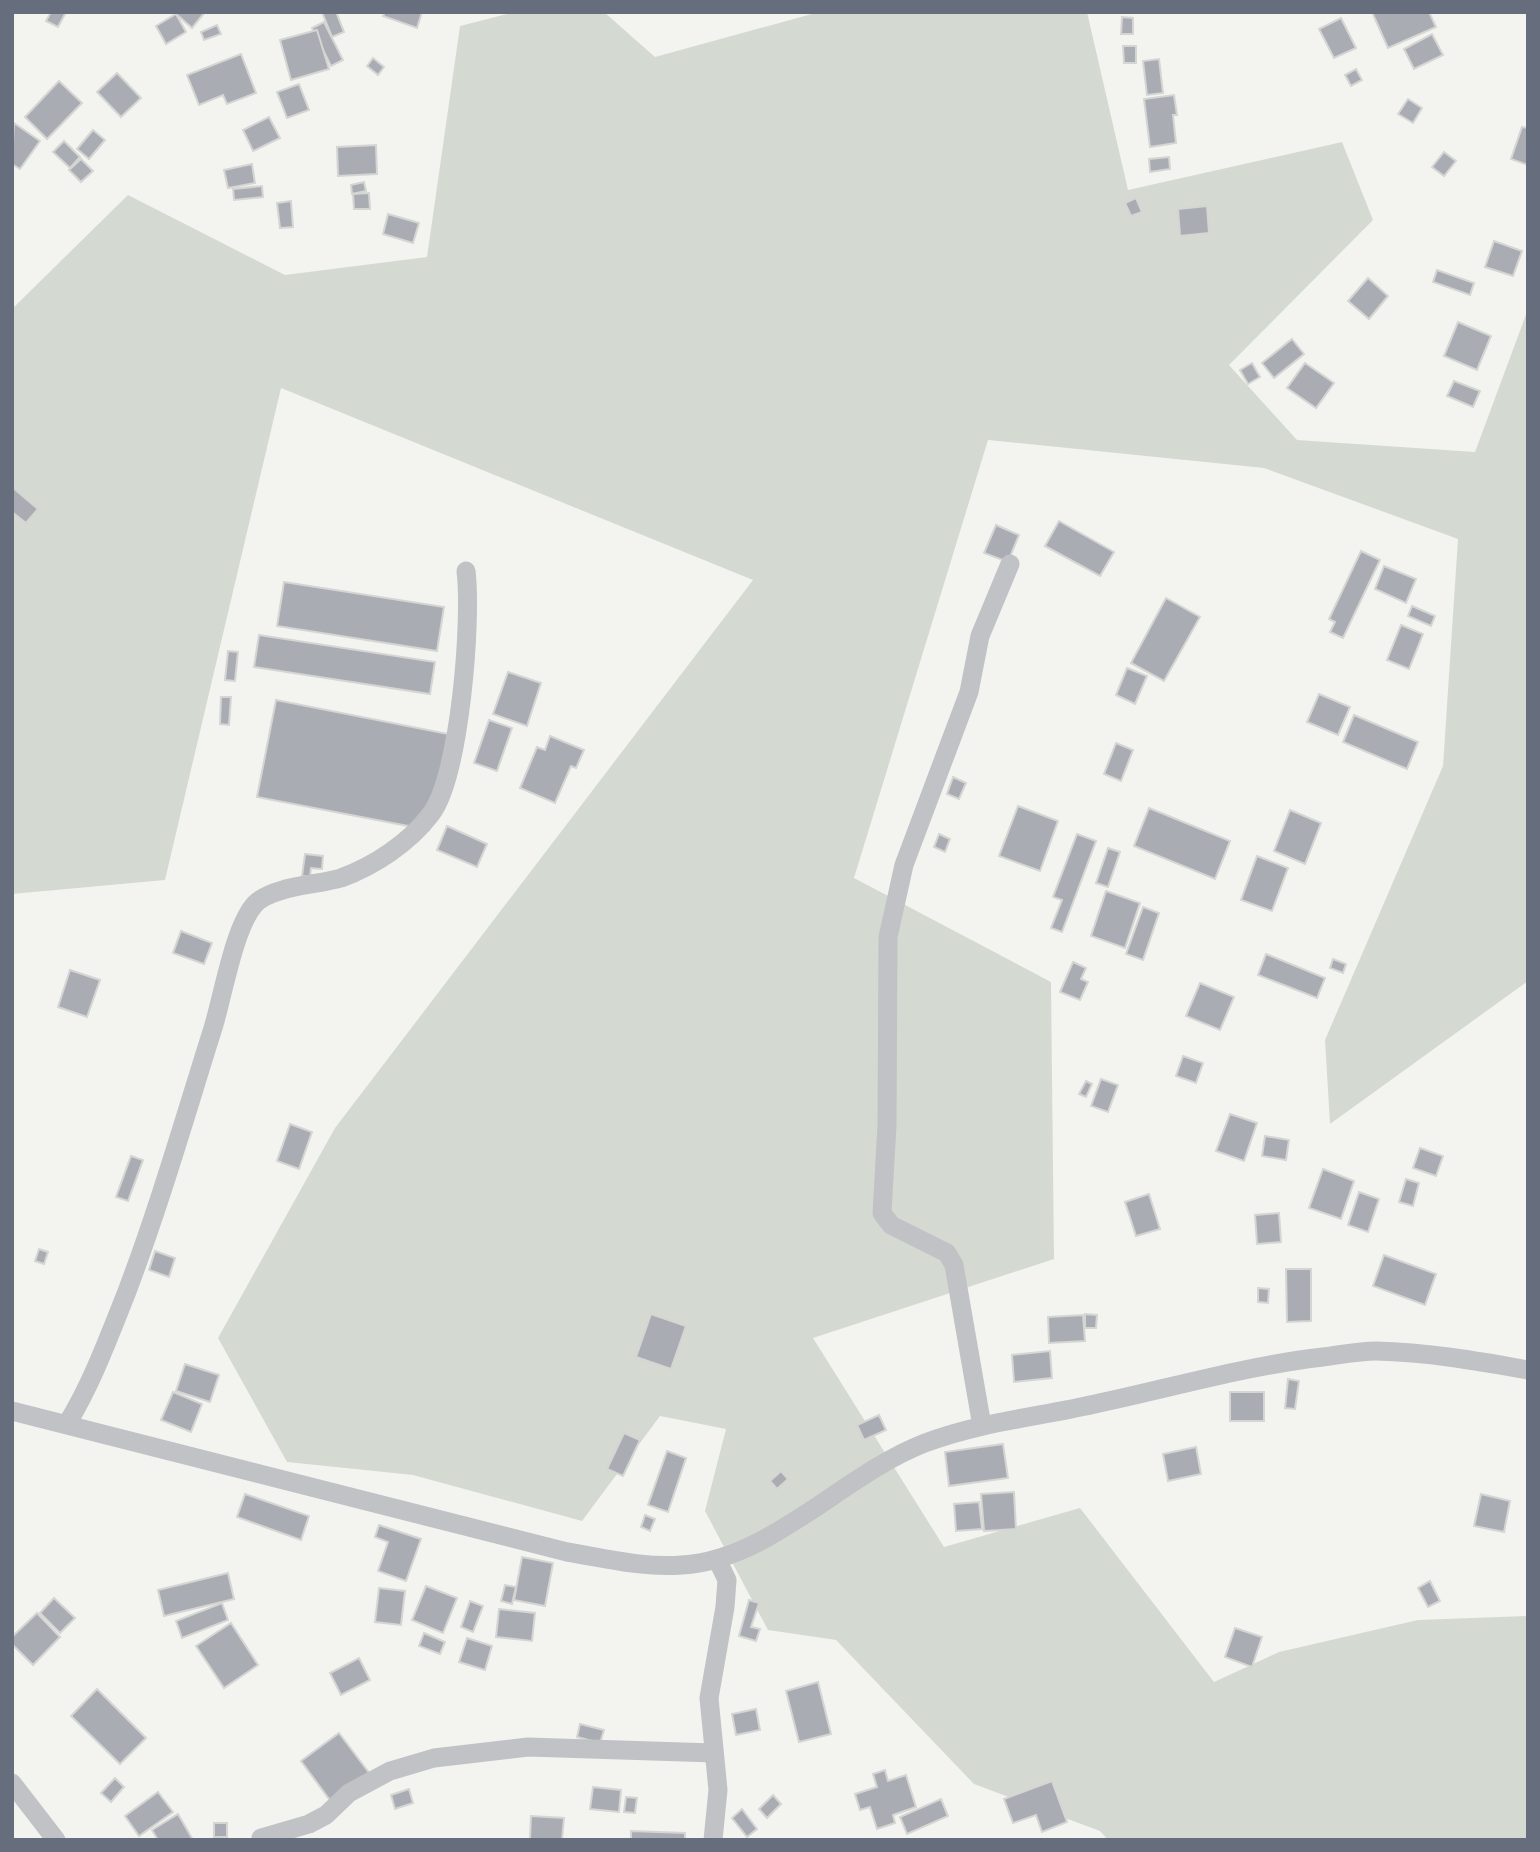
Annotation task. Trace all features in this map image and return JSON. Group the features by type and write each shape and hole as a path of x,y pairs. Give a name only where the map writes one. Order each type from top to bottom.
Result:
{"street":[{"path":"982,1426 954,1265 947,1253 891,1225 882,1213 887,1125 888,937 904,865 969,692 980,636 1010,564"},
{"path":"66,1424 92,1380 147,1239 226,987 236,942 256,903 284,890 341,877 387,854 432,813 448,771 459,717 469,595 466,571"},
{"path":"12,1411 566,1552 652,1566 684,1565 717,1559 786,1527 870,1470 925,1443 982,1426 1095,1405 1186,1381 1285,1362 1374,1351 1457,1358 1528,1370"},
{"path":"713,1840 718,1790 709,1698 726,1607 727,1580 717,1559"},
{"path":"261,1838 309,1824 326,1815 349,1793 390,1771 434,1758 528,1747 714,1753"},
{"path":"12,1783 56,1840"}],"shaded area":[{"path":"515,12 604,12 655,57 819,12 1087,12 1128,190 1342,142 1373,220 1229,365 1297,440 1475,452 1528,309 1528,981 1330,1124 1325,1040 1443,766 1458,539 1264,468 988,440 854,878 1051,982 1054,1259 813,1338 944,1547 1080,1508 1214,1682 1279,1652 1418,1620 1528,1616 1528,1840 1108,1840 1100,1831 974,1784 836,1640 768,1630 705,1511 726,1429 660,1416 582,1521 413,1475 287,1462 218,1338 335,1128 753,580 281,388 165,880 12,894 12,309 128,195 285,275 427,257 460,26"}],"building":[{"path":"51,12 66,12 58,27 46,21"},
{"path":"174,12 205,12 192,28"},
{"path":"322,12 336,12 344,32 332,37"},
{"path":"385,12 422,12 417,28 383,16"},
{"path":"1372,12 1429,12 1436,27 1388,48"},
{"path":"176,14 186,32 166,44 156,26"},
{"path":"1122,17 1133,18 1133,34 1121,34"},
{"path":"1341,18 1356,48 1334,58 1319,29"},
{"path":"324,22 343,60 331,66 312,28"},
{"path":"217,25 221,34 204,40 201,32"},
{"path":"317,30 329,69 291,80 280,40"},
{"path":"1432,34 1443,55 1414,69 1404,49"},
{"path":"1123,46 1136,46 1136,63 1124,63"},
{"path":"241,54 256,93 227,104 223,95 199,105 187,75"},
{"path":"373,58 384,67 378,75 367,66"},
{"path":"1159,59 1163,93 1147,95 1143,61"},
{"path":"1356,69 1362,80 1351,86 1345,75"},
{"path":"117,73 141,98 121,117 97,92"},
{"path":"59,81 82,103 47,139 25,117"},
{"path":"299,84 309,110 287,118 277,92"},
{"path":"1174,95 1177,115 1173,115 1176,143 1150,147 1144,99"},
{"path":"1408,99 1422,108 1413,123 1398,114"},
{"path":"269,117 280,138 253,151 243,130"},
{"path":"14,123 40,141 20,169 12,164"},
{"path":"1522,127 1528,128 1528,165 1511,159"},
{"path":"93,130 105,140 89,159 77,149"},
{"path":"64,141 80,157 70,168 53,152"},
{"path":"376,145 377,174 338,176 337,147"},
{"path":"1444,152 1456,161 1444,176 1432,167"},
{"path":"1169,157 1170,169 1150,172 1149,159"},
{"path":"81,159 93,171 81,182 69,170"},
{"path":"252,164 255,183 228,188 224,170"},
{"path":"364,182 366,191 352,194 351,185"},
{"path":"262,186 263,197 234,200 233,189"},
{"path":"369,193 370,209 354,209 353,194"},
{"path":"1136,198 1142,212 1131,216 1125,203"},
{"path":"291,201 293,227 280,228 277,203"},
{"path":"1207,206 1209,233 1180,236 1178,209"},
{"path":"388,214 419,223 413,243 383,234"},
{"path":"1494,241 1522,251 1513,276 1485,267"},
{"path":"1437,270 1474,283 1470,295 1433,282"},
{"path":"1368,278 1388,296 1369,319 1348,301"},
{"path":"1458,322 1491,336 1477,370 1444,356"},
{"path":"1292,339 1304,354 1274,378 1262,363"},
{"path":"1252,363 1260,377 1248,384 1240,370"},
{"path":"1305,363 1334,383 1316,408 1287,388"},
{"path":"1454,381 1480,391 1473,407 1447,396"},
{"path":"12,487 38,509 26,523 12,512"},
{"path":"1059,521 1114,552 1100,576 1045,546"},
{"path":"996,525 1019,535 1008,562 984,553"},
{"path":"1361,551 1380,560 1343,638 1330,632 1335,622 1329,619"},
{"path":"1384,566 1416,579 1406,603 1375,589"},
{"path":"284,582 444,607 437,651 277,626"},
{"path":"1166,598 1200,617 1164,681 1131,663"},
{"path":"1412,606 1435,616 1431,626 1408,616"},
{"path":"1401,625 1423,634 1409,669 1387,660"},
{"path":"259,635 435,662 430,694 254,667"},
{"path":"228,651 238,652 235,681 225,680"},
{"path":"1127,668 1147,676 1135,704 1116,695"},
{"path":"508,672 541,683 527,726 493,714"},
{"path":"1319,694 1350,707 1338,735 1307,722"},
{"path":"221,697 231,697 229,725 220,724"},
{"path":"276,700 448,734 429,830 257,797"},
{"path":"1354,715 1418,742 1407,769 1343,742"},
{"path":"489,720 512,728 497,771 474,763"},
{"path":"550,736 584,750 576,768 571,766 555,803 520,788 537,747 545,750"},
{"path":"1116,743 1133,750 1121,781 1104,774"},
{"path":"953,777 966,783 959,799 947,794"},
{"path":"1018,806 1058,821 1040,871 999,856"},
{"path":"1149,808 1230,841 1215,879 1134,846"},
{"path":"1290,810 1321,823 1305,864 1274,851"},
{"path":"447,826 487,844 477,867 437,850"},
{"path":"939,834 950,839 945,852 934,847"},
{"path":"1077,834 1096,841 1062,932 1051,928 1062,900 1053,897"},
{"path":"1108,848 1120,852 1108,887 1096,883"},
{"path":"305,854 323,856 322,869 311,868 310,877 302,876"},
{"path":"1257,856 1288,868 1272,911 1241,900"},
{"path":"1106,891 1140,903 1125,948 1091,936"},
{"path":"1143,907 1159,913 1143,960 1126,954"},
{"path":"181,931 212,943 204,964 173,953"},
{"path":"1266,954 1325,978 1317,998 1258,975"},
{"path":"1333,959 1346,964 1343,973 1330,968"},
{"path":"1073,962 1086,968 1081,979 1088,982 1080,1000 1060,992"},
{"path":"70,970 100,980 87,1017 58,1007"},
{"path":"1200,983 1234,997 1220,1030 1186,1016"},
{"path":"1183,1056 1203,1063 1196,1083 1176,1076"},
{"path":"1101,1079 1118,1085 1108,1112 1091,1106"},
{"path":"1086,1081 1092,1084 1086,1097 1079,1094"},
{"path":"1230,1114 1257,1123 1244,1161 1216,1151"},
{"path":"290,1124 312,1132 299,1169 277,1161"},
{"path":"1265,1136 1289,1140 1286,1160 1262,1156"},
{"path":"1420,1148 1443,1156 1436,1176 1413,1168"},
{"path":"131,1156 143,1160 128,1201 116,1197"},
{"path":"1323,1169 1354,1181 1341,1219 1309,1208"},
{"path":"1406,1179 1419,1183 1413,1206 1399,1202"},
{"path":"1359,1192 1379,1199 1368,1232 1348,1225"},
{"path":"1149,1194 1160,1229 1136,1236 1125,1202"},
{"path":"1279,1213 1281,1242 1257,1244 1255,1215"},
{"path":"39,1249 48,1252 44,1264 35,1261"},
{"path":"155,1251 175,1258 169,1277 149,1270"},
{"path":"1384,1255 1436,1274 1425,1305 1373,1286"},
{"path":"1286,1269 1311,1269 1311,1321 1287,1322"},
{"path":"1258,1288 1269,1289 1268,1303 1258,1302"},
{"path":"651,1314 686,1326 671,1369 636,1357"},
{"path":"1085,1314 1097,1315 1096,1328 1085,1328"},
{"path":"1083,1315 1085,1341 1049,1343 1048,1317"},
{"path":"1050,1351 1052,1378 1014,1382 1012,1355"},
{"path":"185,1364 219,1375 210,1402 176,1391"},
{"path":"1288,1379 1299,1381 1295,1409 1285,1408"},
{"path":"173,1392 202,1404 191,1432 161,1420"},
{"path":"1230,1392 1264,1392 1264,1421 1230,1421"},
{"path":"879,1415 886,1430 864,1440 857,1425"},
{"path":"624,1433 640,1440 623,1476 607,1469"},
{"path":"1003,1444 1008,1478 949,1486 945,1452"},
{"path":"1196,1447 1201,1474 1168,1481 1163,1454"},
{"path":"667,1451 686,1458 668,1512 648,1505"},
{"path":"781,1471 788,1479 777,1489 770,1481"},
{"path":"1014,1492 1016,1529 984,1531 981,1494"},
{"path":"245,1494 309,1516 301,1540 237,1517"},
{"path":"1481,1494 1510,1501 1504,1532 1474,1526"},
{"path":"979,1502 982,1529 956,1531 954,1504"},
{"path":"645,1515 655,1519 650,1531 641,1527"},
{"path":"379,1525 421,1539 406,1581 378,1571 388,1542 375,1537"},
{"path":"522,1557 553,1563 545,1606 514,1600"},
{"path":"228,1573 234,1599 164,1616 158,1590"},
{"path":"1430,1581 1440,1601 1428,1607 1418,1588"},
{"path":"505,1585 516,1587 512,1604 501,1601"},
{"path":"426,1586 457,1598 443,1633 412,1620"},
{"path":"379,1588 405,1591 401,1625 375,1622"},
{"path":"54,1598 75,1618 60,1633 40,1613"},
{"path":"749,1600 759,1603 751,1627 760,1629 756,1641 739,1636"},
{"path":"470,1601 483,1606 473,1632 461,1627"},
{"path":"222,1603 228,1620 182,1638 176,1621"},
{"path":"499,1609 535,1613 532,1641 496,1637"},
{"path":"37,1613 60,1637 33,1665 12,1644 12,1637"},
{"path":"231,1623 258,1665 224,1688 196,1646"},
{"path":"1235,1628 1262,1637 1252,1667 1225,1657"},
{"path":"424,1633 445,1642 440,1654 419,1646"},
{"path":"467,1638 492,1646 485,1670 459,1662"},
{"path":"359,1658 370,1680 341,1695 330,1673"},
{"path":"818,1682 831,1734 799,1742 786,1691"},
{"path":"97,1689 146,1738 120,1764 71,1716"},
{"path":"756,1709 760,1730 736,1735 732,1714"},
{"path":"580,1724 604,1730 600,1743 577,1737"},
{"path":"339,1733 373,1778 335,1807 301,1761"},
{"path":"885,1770 888,1781 906,1775 916,1807 893,1815 895,1823 877,1829 870,1807 860,1810 855,1794 877,1787 873,1774"},
{"path":"115,1778 124,1787 111,1802 101,1793"},
{"path":"1052,1781 1067,1822 1042,1832 1036,1815 1013,1823 1004,1799"},
{"path":"593,1787 621,1790 619,1812 590,1809"},
{"path":"409,1789 413,1803 395,1809 391,1795"},
{"path":"158,1792 173,1812 139,1836 125,1816"},
{"path":"773,1795 781,1804 767,1818 759,1809"},
{"path":"626,1797 637,1798 635,1813 624,1812"},
{"path":"941,1799 948,1816 907,1834 900,1817"},
{"path":"742,1809 757,1829 747,1837 732,1818"},
{"path":"178,1814 193,1840 158,1840 152,1830"},
{"path":"531,1816 564,1818 562,1840 530,1839"},
{"path":"214,1823 227,1823 227,1837 214,1837"},
{"path":"631,1831 685,1833 685,1840 631,1840"}]}
